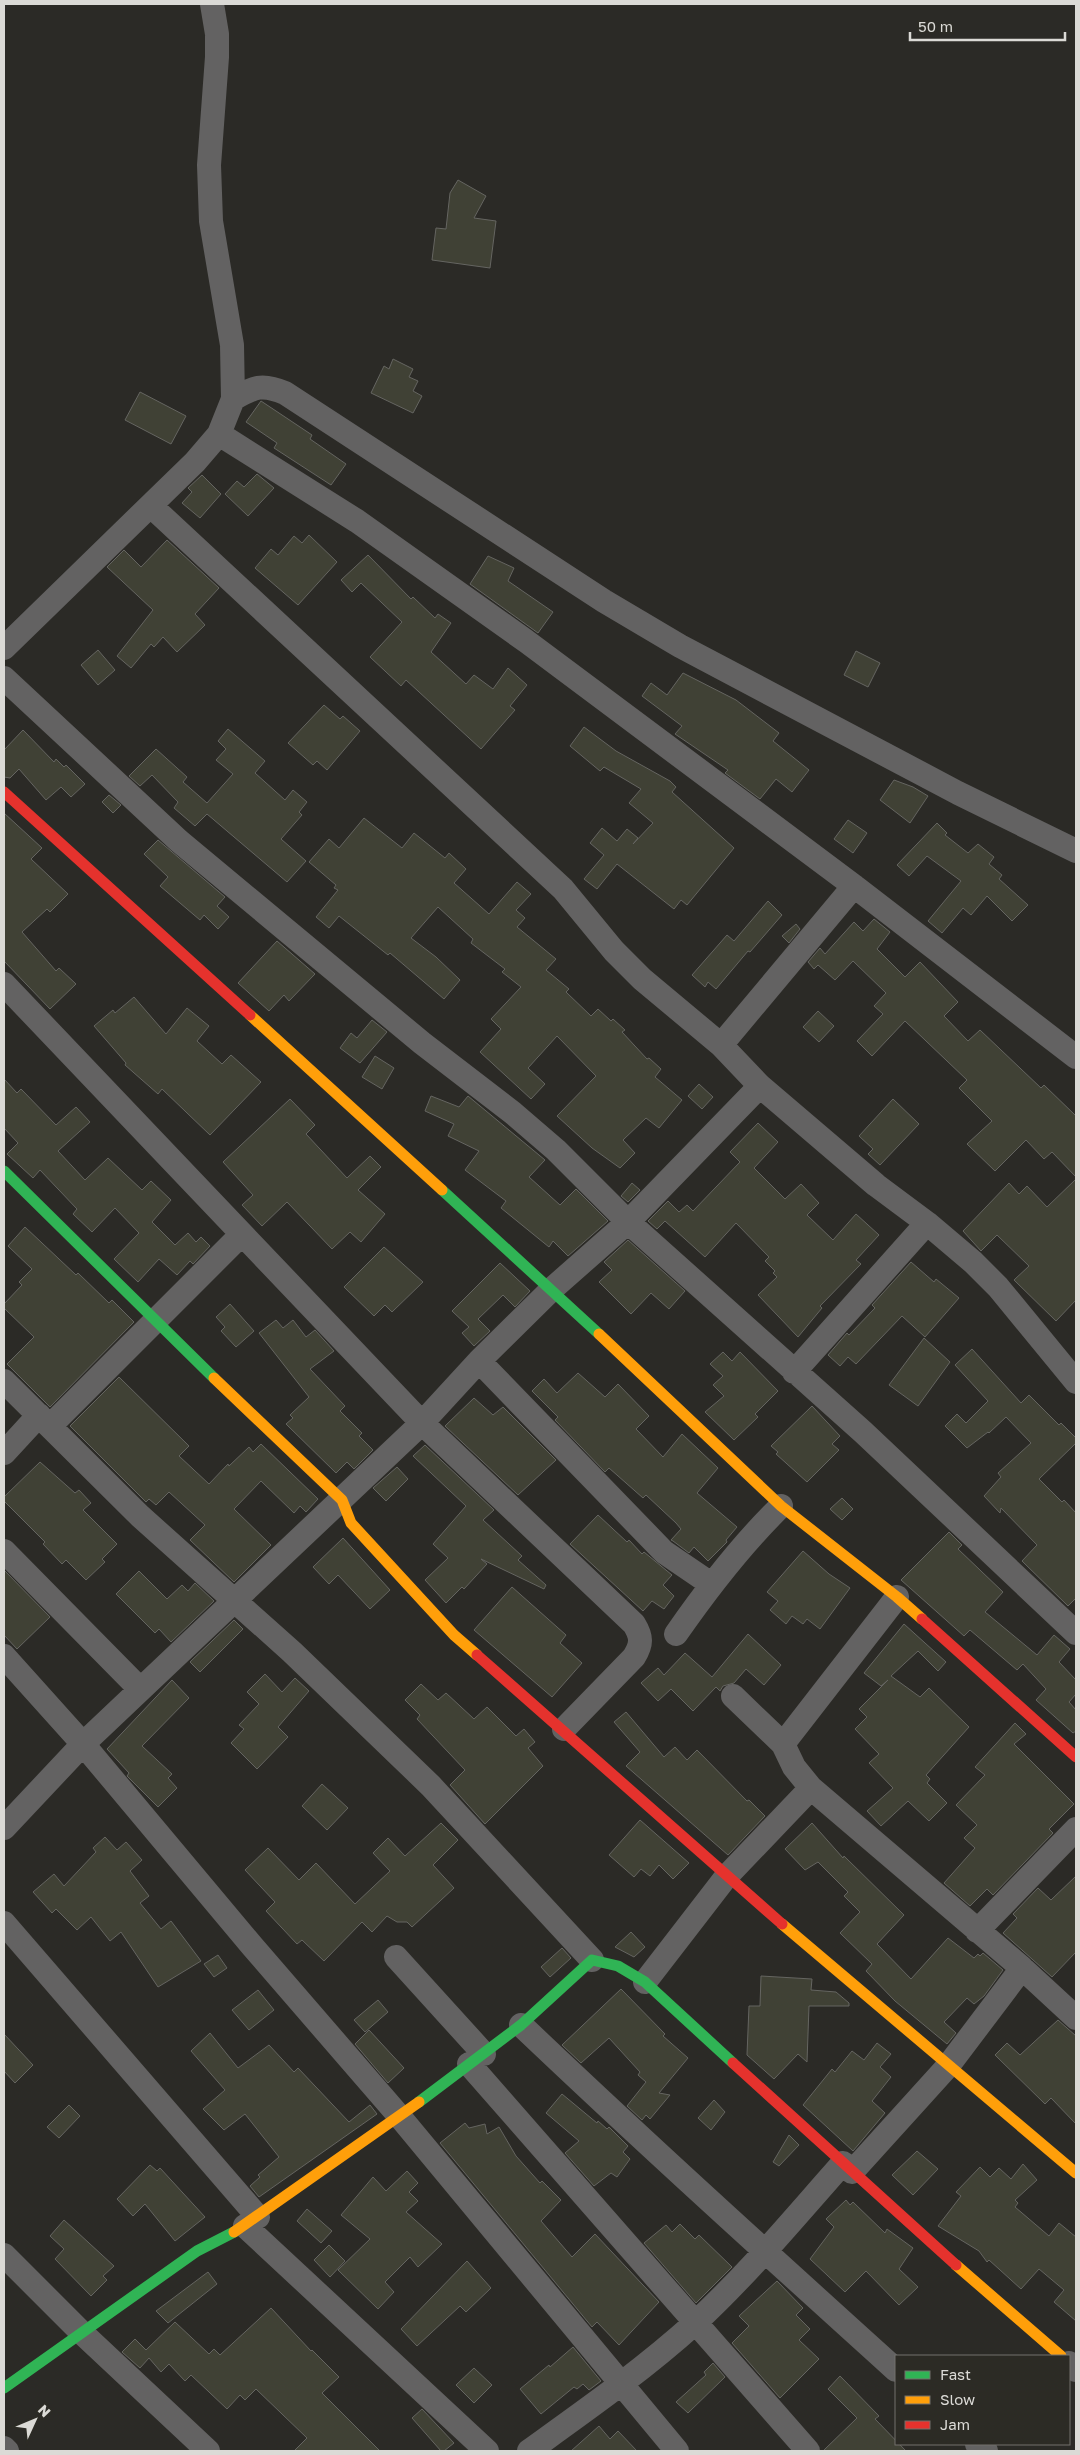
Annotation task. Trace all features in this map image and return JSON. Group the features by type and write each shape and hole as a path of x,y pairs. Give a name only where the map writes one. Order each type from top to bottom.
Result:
{"street":[{"path":"4,648 195,462 220,434 233,399 232,345 211,221 209,165 217,57 217,34 212,4"},
{"path":"233,399 255,387 270,386 285,393 604,601 680,646 958,793 1076,851"},
{"path":"220,434 357,521 446,583 854,886 1076,1058"},
{"path":"151,506 563,889 614,950 642,979 721,1046 760,1086 876,1185 927,1223 998,1287 1076,1382"},
{"path":"4,678 179,840 422,1043 556,1150 628,1222 863,1432 1076,1633"},
{"path":"4,792 552,1288 781,1506 897,1597 1076,1757"},
{"path":"721,1046 854,886"},
{"path":"4,984 422,1423 634,1624 640,1633 641,1645 634,1657 564,1729"},
{"path":"4,1828 83,1744 422,1423 478,1360 552,1288 628,1222 760,1086"},
{"path":"4,1171 155,1321 342,1500 351,1524 454,1635 564,1729 726,1877 1076,2173"},
{"path":"794,1372 927,1223"},
{"path":"4,1453 44,1421 155,1321 241,1235"},
{"path":"478,1360 664,1552 711,1584"},
{"path":"4,1381 140,1516 298,1658 431,1786 592,1960 618,1966 645,1982 847,2168 1060,2355"},
{"path":"676,1634 711,1584 749,1537 781,1506"},
{"path":"4,1552 140,1689"},
{"path":"782,1744 897,1597"},
{"path":"4,1656 83,1744 252,1947 400,2117 677,2451"},
{"path":"733,1696 782,1744 794,1767 811,1788 1022,1968 1076,2018"},
{"path":"645,1982 726,1877 811,1788"},
{"path":"977,1931 1076,1829"},
{"path":"4,1923 251,2221 487,2451"},
{"path":"396,1957 476,2059 695,2322 808,2451"},
{"path":"4,2388 197,2251 251,2221 400,2117 521,2025 592,1960"},
{"path":"529,2451 621,2384 695,2322 948,2066 1022,1968"},
{"path":"521,2025 624,2123 705,2194 895,2369"},
{"path":"4,2255 81,2332 208,2451"},
{"path":"4,2448 7,2451"}],"building":[{"path":"458,180 486,196 474,218 496,221 490,268 432,260 436,228 446,229 450,193"},
{"path":"393,359 413,369 409,377 418,381 413,391 422,396 413,413 371,393 384,366 389,369"},
{"path":"140,392 186,416 171,444 125,420"},
{"path":"261,401 312,435 310,439 346,464 331,485 274,448 277,443 246,422"},
{"path":"257,474 274,488 248,516 225,494 237,481 244,487"},
{"path":"202,475 221,494 200,518 182,503 192,492 188,488"},
{"path":"309,535 337,562 298,605 255,568 271,549 278,555 294,536 302,543"},
{"path":"167,540 219,588 195,614 205,625 177,652 163,637 154,647 151,644 131,668 117,656 153,610 107,567 124,550 141,567"},
{"path":"368,555 411,599 413,597 435,618 438,614 451,623 431,652 466,684 474,675 493,689 508,668 527,685 510,706 515,710 481,749 406,680 401,686 370,657 402,622 361,583 352,592 341,580"},
{"path":"488,556 514,568 508,581 553,612 538,633 470,584"},
{"path":"98,650 115,670 98,685 81,665"},
{"path":"856,651 880,663 868,687 844,675"},
{"path":"683,673 736,700 779,733 773,741 809,770 792,792 776,779 760,799 725,773 728,770 675,734 682,726 642,696 651,683 667,695"},
{"path":"324,705 340,719 343,716 360,731 327,770 317,761 313,765 288,743"},
{"path":"584,727 616,751 670,781 676,787 672,792 734,848 687,905 681,900 674,909 617,864 597,889 584,879 604,855 590,843 602,828 617,841 627,829 638,838 633,844 653,823 629,803 641,789 604,767 600,771 570,746"},
{"path":"228,729 265,761 255,773 285,800 293,790 307,802 299,812 302,815 281,839 306,861 287,882 207,814 195,826 174,808 178,802 152,775 140,786 129,776 156,749 187,777 183,782 207,803 233,774 216,760 226,749 218,741"},
{"path":"23,730 54,762 56,759 64,767 66,765 85,784 71,797 61,787 46,800 19,769 10,778 4,777 4,750"},
{"path":"894,780 913,787 928,796 910,823 880,800"},
{"path":"109,795 121,805 113,813 102,802"},
{"path":"4,813 42,848 31,859 68,894 50,912 47,909 22,932 56,971 59,968 76,984 50,1009 4,961"},
{"path":"364,818 402,848 414,833 445,858 449,853 466,869 454,883 489,914 517,882 531,894 516,910 525,918 517,927 556,959 546,970 569,989 566,992 591,1016 598,1009 611,1021 613,1019 625,1030 622,1032 647,1059 649,1058 661,1069 655,1077 682,1100 659,1128 646,1118 623,1140 635,1153 620,1168 592,1148 557,1116 596,1076 557,1036 528,1068 545,1084 531,1099 480,1052 501,1029 491,1019 521,987 502,972 505,969 471,943 473,939 438,907 411,938 436,957 460,980 444,999 390,953 388,955 339,916 329,928 316,917 338,890 334,888 336,885 309,862 329,839 339,848"},
{"path":"848,820 867,833 853,853 834,839"},
{"path":"937,823 947,833 945,835 968,853 978,844 994,857 989,864 1002,875 999,879 1028,905 1012,921 987,896 971,915 963,908 942,933 928,921 961,881 927,856 909,876 897,865"},
{"path":"158,840 225,897 217,906 229,917 218,929 204,915 200,920 160,886 168,877 144,854"},
{"path":"768,901 782,915 716,989 708,982 705,987 692,975 727,935 734,941"},
{"path":"874,919 890,932 877,949 905,977 920,962 958,1002 944,1016 968,1041 980,1030 1041,1088 1044,1085 1076,1116 1076,1177 1052,1152 1044,1159 1026,1140 995,1171 967,1144 992,1121 959,1088 967,1080 905,1021 872,1056 857,1041 883,1014 874,1006 886,993 853,961 835,980 818,965 814,969 808,962 820,948 825,954 854,922 863,931"},
{"path":"796,924 800,929 789,943 782,936"},
{"path":"277,941 315,974 289,1001 284,995 269,1011 238,983"},
{"path":"134,997 166,1034 187,1008 209,1026 197,1041 222,1064 231,1055 261,1082 210,1135 162,1089 158,1094 125,1065 126,1063 94,1026 113,1010 115,1013"},
{"path":"818,1011 834,1026 819,1042 803,1027"},
{"path":"372,1020 387,1032 360,1063 340,1048 351,1033 357,1038"},
{"path":"375,1056 394,1068 382,1089 362,1077"},
{"path":"4,1079 17,1093 21,1089 56,1125 76,1107 90,1122 58,1151 85,1180 108,1158 142,1190 151,1181 171,1200 152,1222 175,1245 188,1233 196,1242 201,1237 210,1246 193,1264 190,1261 177,1275 159,1259 138,1282 114,1259 139,1233 115,1208 92,1232 73,1214 77,1209 40,1170 33,1178 7,1154 18,1143 4,1128"},
{"path":"699,1084 713,1097 702,1109 688,1096"},
{"path":"431,1096 459,1107 468,1096 545,1160 529,1177 560,1205 576,1189 608,1221 568,1256 553,1241 549,1247 501,1208 506,1201 465,1170 479,1151 448,1136 454,1124 425,1111"},
{"path":"290,1099 315,1125 306,1134 347,1178 370,1156 381,1167 358,1190 385,1214 361,1242 350,1232 332,1249 287,1202 262,1226 242,1205 253,1195 223,1162"},
{"path":"893,1099 919,1124 880,1165 868,1154 873,1149 859,1136"},
{"path":"758,1123 778,1142 754,1168 785,1199 801,1184 819,1203 807,1215 833,1240 856,1214 879,1235 856,1260 861,1264 820,1306 822,1308 798,1337 758,1295 777,1277 773,1273 775,1271 765,1261 769,1257 736,1223 705,1257 665,1221 657,1229 648,1221 668,1201 679,1212 687,1205 693,1211 740,1162 730,1152"},
{"path":"1076,1179 1076,1300 1056,1321 1014,1280 1029,1266 997,1235 981,1251 963,1231 1009,1183 1019,1194 1027,1186 1047,1207"},
{"path":"632,1183 640,1190 628,1202 621,1196"},
{"path":"25,1227 76,1275 78,1273 109,1303 112,1300 134,1322 50,1407 7,1364 34,1337 4,1308 4,1304 22,1285 19,1282 32,1269 8,1246"},
{"path":"628,1240 685,1291 669,1309 651,1293 631,1314 599,1282 612,1270 604,1262"},
{"path":"384,1247 423,1282 392,1312 385,1305 374,1316 344,1287"},
{"path":"911,1262 934,1282 936,1279 959,1298 925,1337 902,1316 856,1364 848,1357 840,1366 828,1355 847,1333 849,1335 875,1308 872,1305"},
{"path":"500,1263 530,1291 515,1307 503,1295 478,1319 490,1331 474,1346 462,1333 469,1327 452,1311"},
{"path":"230,1304 254,1331 236,1347 221,1331 225,1327 216,1317"},
{"path":"276,1320 283,1328 293,1320 306,1337 315,1330 334,1351 310,1369 345,1406 340,1411 362,1433 359,1436 373,1450 354,1469 347,1462 336,1473 286,1424 293,1418 290,1415 309,1397 259,1333"},
{"path":"924,1338 950,1362 918,1406 889,1385"},
{"path":"972,1349 1021,1403 1029,1395 1059,1425 1061,1423 1076,1438 1076,1443 1039,1479 1076,1513 1076,1598 1068,1606 1022,1561 1037,1545 1001,1508 1000,1513 984,1496 1001,1477 998,1473 1031,1443 1006,1417 989,1433 967,1448 945,1426 957,1414 966,1423 988,1401 955,1365"},
{"path":"723,1352 732,1361 740,1352 778,1391 755,1414 758,1417 734,1440 705,1412 724,1396 713,1385 723,1376 710,1364"},
{"path":"578,1373 605,1397 618,1384 649,1416 636,1429 663,1457 682,1434 718,1468 697,1493 737,1527 726,1540 727,1542 708,1561 694,1547 689,1553 671,1540 681,1529 676,1523 646,1495 643,1498 609,1468 605,1472 555,1420 558,1417 532,1391 544,1379 557,1393"},
{"path":"119,1377 189,1446 179,1456 209,1484 228,1464 229,1466 249,1447 253,1452 261,1444 318,1499 306,1512 300,1506 294,1513 261,1481 234,1509 271,1545 234,1582 190,1540 205,1525 169,1492 156,1505 149,1499 146,1502 70,1426"},
{"path":"474,1398 493,1415 503,1407 556,1460 518,1495 445,1426"},
{"path":"812,1406 840,1436 832,1444 839,1450 807,1482 776,1454 778,1452 771,1446"},
{"path":"425,1445 494,1510 483,1520 522,1556 518,1560 546,1585 544,1589 481,1559 487,1564 464,1589 462,1587 446,1603 425,1580 448,1558 433,1544 466,1506 413,1456"},
{"path":"40,1462 75,1493 79,1490 91,1503 83,1510 117,1544 102,1559 105,1562 86,1580 66,1560 62,1564 43,1544 45,1542 4,1501 4,1497"},
{"path":"397,1467 408,1479 386,1501 373,1488"},
{"path":"842,1498 853,1509 842,1520 830,1509"},
{"path":"598,1515 627,1542 629,1540 642,1554 644,1552 672,1575 663,1585 674,1596 664,1609 652,1601 643,1611 570,1544"},
{"path":"949,1532 962,1545 958,1549 1003,1592 985,1612 1037,1655 1054,1635 1070,1649 1059,1662 1076,1680 1076,1694 1069,1702 1076,1710 1076,1731 1073,1733 1036,1700 1046,1689 1023,1664 1017,1670 970,1630 964,1636 901,1580"},
{"path":"343,1538 390,1590 370,1609 338,1575 329,1584 313,1567"},
{"path":"803,1551 829,1574 850,1588 820,1629 807,1619 803,1624 792,1616 786,1624 770,1610 778,1601 767,1592"},
{"path":"4,1570 50,1617 17,1649 4,1635"},
{"path":"139,1571 167,1599 182,1585 188,1591 195,1583 214,1601 171,1642 159,1629 155,1633 116,1594"},
{"path":"512,1587 566,1635 560,1643 582,1663 552,1697 474,1630"},
{"path":"234,1620 243,1629 200,1672 190,1662"},
{"path":"904,1624 946,1662 938,1671 918,1651 891,1676 920,1697 929,1688 969,1727 926,1775 930,1779 927,1783 947,1803 929,1821 908,1801 881,1826 867,1811 893,1788 869,1763 879,1754 855,1729 867,1717 859,1709 888,1680 881,1686 864,1673"},
{"path":"748,1634 781,1665 764,1685 746,1669 734,1683 723,1686 720,1691 716,1687 693,1711 671,1689 658,1701 641,1683 658,1668 664,1675 685,1653 712,1677"},
{"path":"265,1674 282,1692 295,1678 309,1691 278,1727 288,1737 257,1769 231,1743 244,1729 239,1725 259,1704 247,1692"},
{"path":"172,1680 189,1698 142,1746 172,1774 168,1778 177,1788 158,1807 127,1776 129,1773 107,1749"},
{"path":"421,1684 438,1700 446,1693 474,1719 487,1707 516,1736 524,1729 535,1742 528,1748 543,1766 485,1824 450,1785 465,1770 417,1719 420,1715 405,1700"},
{"path":"626,1712 664,1757 675,1747 687,1760 697,1750 747,1801 749,1800 765,1816 728,1855 626,1766 640,1752 614,1722"},
{"path":"1015,1723 1026,1734 1014,1744 1074,1804 1049,1829 1053,1833 993,1895 987,1889 970,1906 944,1883 975,1848 964,1838 977,1825 956,1805 985,1775 975,1767"},
{"path":"322,1784 348,1808 327,1830 302,1806"},
{"path":"640,1820 689,1863 673,1879 659,1865 650,1876 641,1869 634,1877 609,1855"},
{"path":"441,1823 458,1840 433,1865 454,1888 412,1927 407,1922 397,1922 387,1916 372,1932 362,1922 324,1961 302,1940 297,1944 266,1911 275,1902 245,1870 268,1848 299,1880 316,1863 355,1904 390,1871 373,1853 388,1838 405,1856"},
{"path":"812,1823 843,1858 844,1856 904,1915 877,1944 911,1979 948,1938 974,1958 978,1954 980,1956 983,1953 1003,1970 984,1996 974,2004 967,1998 944,2022 956,2033 947,2044 895,2001 866,1971 872,1964 840,1933 860,1912 844,1896 848,1892 818,1862 805,1870 785,1849"},
{"path":"105,1837 117,1850 126,1842 142,1860 130,1871 149,1896 140,1903 161,1929 171,1921 201,1961 158,1987 121,1932 110,1941 91,1917 77,1930 56,1909 52,1913 33,1892 54,1874 64,1886 96,1852 93,1848"},
{"path":"1076,1876 1076,1952 1052,1977 1003,1933 1017,1918 1013,1914 1038,1888 1051,1900"},
{"path":"631,1932 645,1947 634,1957 615,1947"},
{"path":"562,1948 571,1958 550,1977 541,1967"},
{"path":"218,1955 227,1968 214,1977 204,1964"},
{"path":"761,1976 812,1979 811,1990 836,1992 849,2003 849,2006 809,2006 807,2062 798,2054 774,2079 747,2055 749,2006 760,2006"},
{"path":"621,1989 665,2034 663,2036 688,2058 659,2093 670,2095 650,2119 646,2115 642,2120 627,2106 646,2082 638,2075 640,2072 609,2038 581,2063 562,2045"},
{"path":"258,1990 274,2010 249,2030 232,2010"},
{"path":"378,2000 388,2012 365,2032 354,2020"},
{"path":"1058,2020 1076,2036 1076,2124 1051,2098 1045,2104 995,2055 1007,2043 1020,2055"},
{"path":"369,2030 404,2068 388,2083 355,2044"},
{"path":"210,2033 238,2068 269,2045 294,2072 298,2068 349,2122 370,2105 377,2114 259,2197 250,2186 260,2177 258,2175 279,2157 245,2114 224,2130 203,2109 225,2090 191,2051"},
{"path":"4,2034 33,2065 15,2083 4,2071"},
{"path":"877,2043 891,2054 880,2067 891,2077 872,2101 885,2113 853,2151 803,2105 832,2069 835,2072 852,2051 864,2060"},
{"path":"562,2094 597,2123 598,2121 607,2129 609,2127 628,2146 623,2152 630,2159 617,2177 611,2173 594,2186 565,2153 579,2141 546,2113"},
{"path":"714,2100 725,2112 711,2130 698,2118"},
{"path":"69,2105 80,2116 59,2138 47,2127"},
{"path":"465,2123 469,2128 485,2124 487,2134 499,2127 516,2156 540,2183 542,2181 561,2200 541,2221 572,2257 595,2234 659,2302 619,2345 597,2322 592,2327 440,2143"},
{"path":"789,2135 799,2145 779,2166 773,2162"},
{"path":"917,2151 938,2169 913,2195 892,2175"},
{"path":"1023,2164 1037,2180 1015,2200 1018,2203 1015,2207 1049,2236 1059,2223 1076,2237 1076,2321 1054,2302 1064,2290 1039,2269 1021,2289 989,2260 987,2262 979,2251 938,2226 961,2196 956,2192 980,2167 990,2177 999,2168 1011,2179"},
{"path":"150,2165 157,2171 160,2168 205,2217 175,2241 145,2204 133,2216 117,2199"},
{"path":"407,2171 418,2183 409,2192 418,2201 406,2212 442,2244 418,2267 410,2257 385,2282 394,2292 378,2309 338,2270 370,2239 341,2215 373,2177 386,2191"},
{"path":"846,2200 850,2205 853,2202 885,2233 887,2229 913,2248 899,2269 918,2287 899,2305 866,2271 845,2292 810,2259 834,2227 826,2219"},
{"path":"307,2209 332,2231 321,2243 297,2221"},
{"path":"64,2220 114,2266 103,2276 107,2280 91,2296 55,2259 64,2249 50,2236"},
{"path":"680,2224 695,2239 699,2235 732,2267 696,2303 644,2243 666,2225 672,2232"},
{"path":"329,2245 345,2261 330,2277 314,2260"},
{"path":"467,2261 491,2288 466,2312 460,2306 417,2346 401,2329"},
{"path":"208,2272 217,2284 168,2323 156,2311"},
{"path":"777,2281 803,2308 796,2315 810,2329 799,2340 819,2359 780,2398 732,2343 749,2326 739,2316"},
{"path":"271,2308 311,2351 339,2377 322,2393 380,2451 294,2451 307,2438 256,2389 245,2400 240,2395 227,2409 191,2375 185,2381 169,2364 161,2372 149,2358 140,2368 122,2352 135,2339 146,2350 175,2322 209,2354 214,2349 220,2355"},
{"path":"573,2347 601,2381 589,2390 583,2384 577,2389 574,2387 541,2414 520,2389"},
{"path":"713,2363 725,2377 688,2413 676,2402 706,2375 704,2372"},
{"path":"474,2368 492,2385 474,2403 456,2385"},
{"path":"840,2376 879,2416 875,2419 895,2440 895,2445 900,2445 906,2451 823,2451 857,2418 828,2389"},
{"path":"422,2409 454,2443 444,2451 441,2451 412,2418"},
{"path":"599,2426 610,2439 618,2431 637,2451 571,2451"}],"traffic: fast":[{"path":"4,1171 214,1378"},
{"path":"442,1190 599,1334"},
{"path":"419,2102 521,2025 592,1960 618,1966 645,1982 733,2063"},
{"path":"4,2388 197,2251 234,2232"}],"traffic: slow":[{"path":"250,1015 442,1190"},
{"path":"599,1334 781,1506 897,1597 922,1619"},
{"path":"214,1378 342,1500 351,1523 454,1635 477,1655"},
{"path":"782,1924 1076,2173"},
{"path":"234,2232 419,2102"},
{"path":"956,2265 1060,2355"}],"traffic: jam":[{"path":"4,792 250,1015"},
{"path":"922,1619 1076,1757"},
{"path":"477,1655 782,1924"},
{"path":"733,2063 956,2265"}]}
